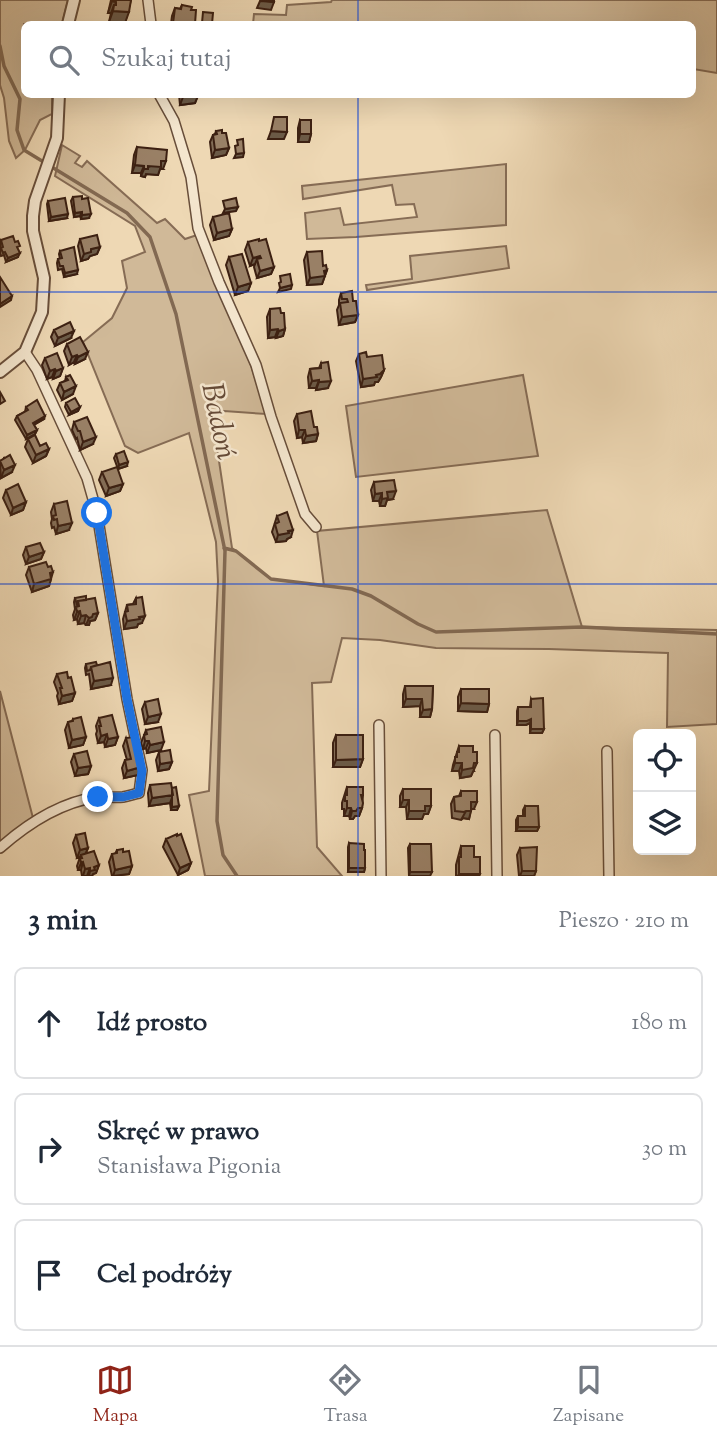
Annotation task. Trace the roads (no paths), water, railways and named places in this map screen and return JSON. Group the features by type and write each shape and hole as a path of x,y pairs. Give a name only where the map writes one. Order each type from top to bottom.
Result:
{"street":[{"path":"69,21 74,0"},
{"path":"148,0 151,21"},
{"path":"0,372 25,352 42,312 44,278 33,232 33,216 35,201 57,138 59,98"},
{"path":"161,98 174,121 191,177 198,228 256,365 305,514 316,527"},
{"path":"0,848 54,810 98,797 123,797 139,793 142,771 127,699 97,513 87,478 37,370 25,352"},
{"path":"379,725 381,876"},
{"path":"495,735 497,876"},
{"path":"607,751 609,876"}],"waterway":[{"name":"Badoń","path":"0,46 4,66 20,99 17,130 24,150 127,213 150,237 176,314 225,551 217,821 223,855 237,876"},
{"path":"224,548 236,551 271,579 352,589 371,596 436,632 582,627 717,634"}]}
